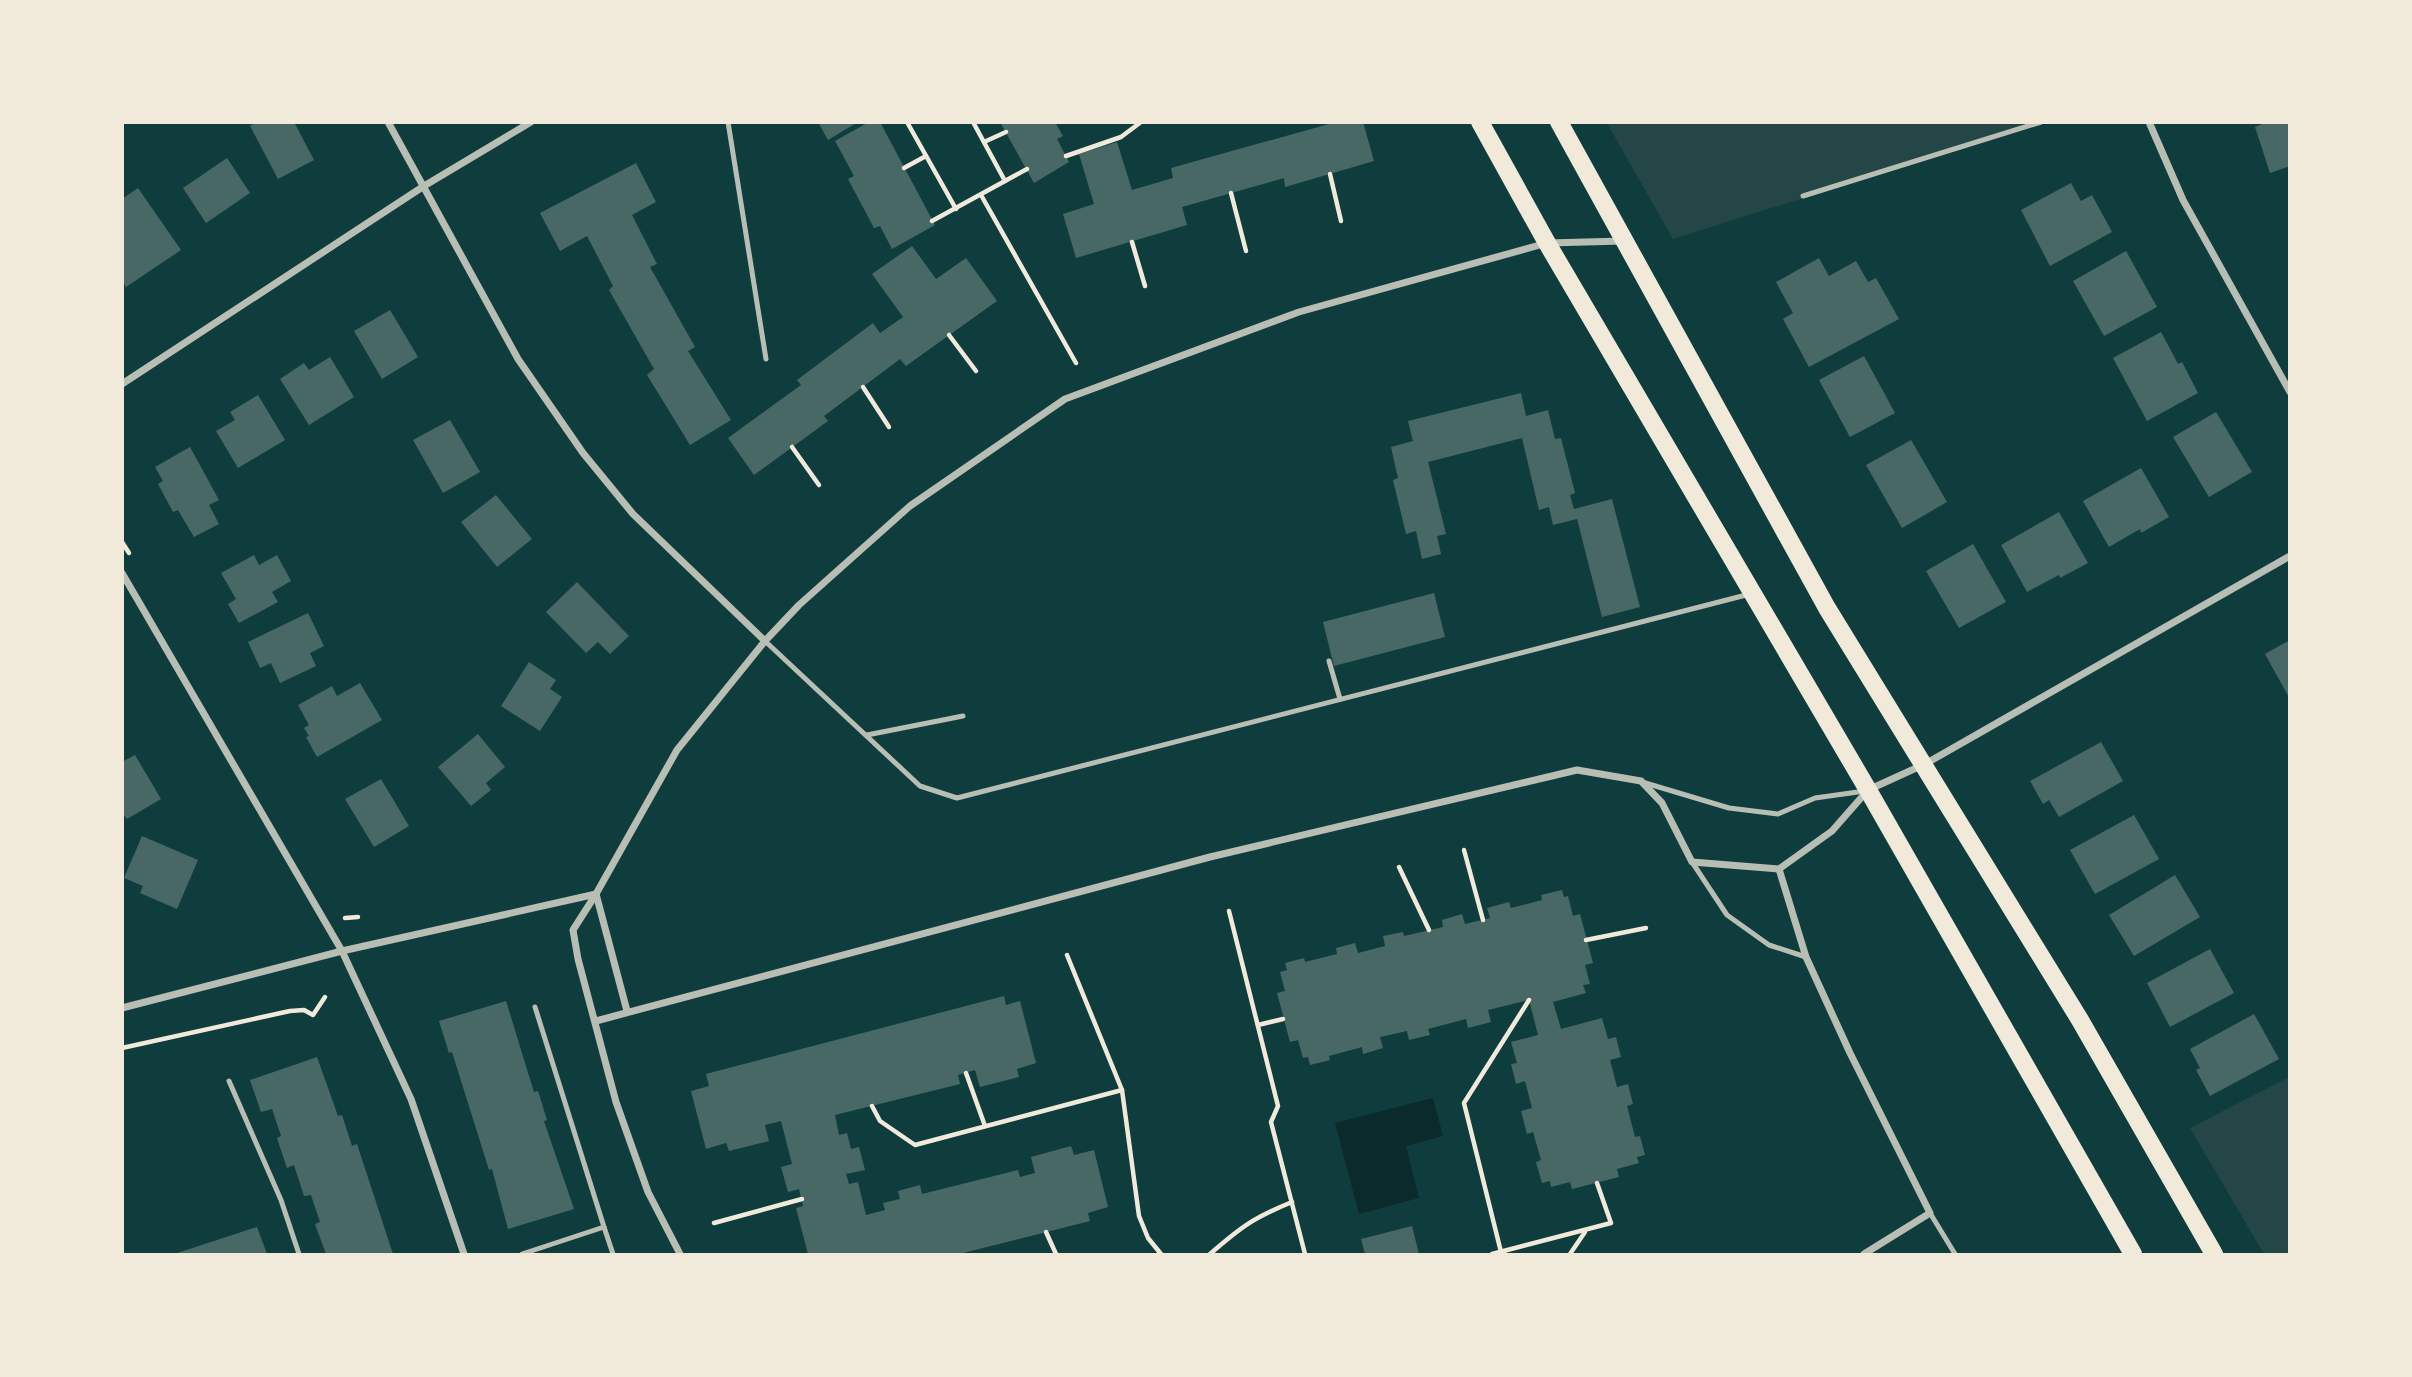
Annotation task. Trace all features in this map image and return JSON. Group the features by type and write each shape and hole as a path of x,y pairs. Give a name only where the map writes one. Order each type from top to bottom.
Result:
{"main road":[{"path":"1480,122 1547,243 1868,790 2133,1255"},
{"path":"1559,122 1828,608 2080,1020 2214,1255"}],"street":[{"path":"388,122 518,359 583,453 633,514 765,641"},
{"path":"122,384 424,186 531,122"},
{"path":"2149,122 2183,200 2290,391"},
{"path":"680,1255 648,1192 616,1102 578,959 573,930 677,750 765,641 799,605 910,506 1065,399 1299,312 1547,243 1624,241"},
{"path":"596,1021 1210,857 1577,770 1640,781 1662,803 1692,862 1779,869 1832,831 1868,790 1924,764 2290,556"},
{"path":"122,573 342,951 411,1099 464,1255"},
{"path":"1779,869 1806,957 1850,1053 1930,1213 1864,1255"},
{"path":"122,1008 342,951 596,894"},
{"path":"596,894 627,1011"}],"lane":[{"path":"728,122 766,359"},
{"path":"1803,196 2041,122"},
{"path":"765,641 920,786 957,798 1754,593"},
{"path":"1329,661 1340,699"},
{"path":"867,735 963,716"},
{"path":"1640,781 1729,808 1778,814 1815,797 1868,790"},
{"path":"1692,862 1727,915 1769,945 1806,957"},
{"path":"535,1007 613,1255"},
{"path":"229,1081 281,1200 299,1255"},
{"path":"1930,1213 1955,1255"},
{"path":"522,1255 604,1227"}],"path":[{"path":"906,122 956,209"},
{"path":"973,122 1005,181"},
{"path":"1066,156 1121,137 1141,122"},
{"path":"984,142 1006,132"},
{"path":"904,168 926,156"},
{"path":"932,221 1027,169"},
{"path":"1330,174 1341,221"},
{"path":"1231,193 1246,251"},
{"path":"981,195 1076,363"},
{"path":"1132,242 1145,286"},
{"path":"949,335 976,371"},
{"path":"863,387 890,427"},
{"path":"793,447 819,485"},
{"path":"1464,850 1483,920"},
{"path":"1399,867 1429,930"},
{"path":"1228,911 1278,1106 1271,1122 1305,1255"},
{"path":"1587,940 1646,928"},
{"path":"1067,955 1122,1090 1139,1216 1148,1238 1161,1255"},
{"path":"122,1048 290,1011 304,1010 313,1015 325,997"},
{"path":"1503,1253 1464,1103 1529,1000"},
{"path":"1258,1025 1283,1018"},
{"path":"966,1073 985,1126"},
{"path":"872,1106 880,1121 915,1145 1122,1090"},
{"path":"1492,1255 1611,1223 1597,1183"},
{"path":"714,1223 802,1199"},
{"path":"1210,1255 1257,1216 1292,1202"},
{"path":"1570,1255 1585,1230"},
{"path":"1046,1232 1056,1254"}],"shaded area":[{"path":"1607,123 2042,123 1673,239"},
{"path":"2289,1077 2289,1254 2264,1254 2190,1128"},
{"path":"1433,1098 1443,1136 1406,1146 1419,1198 1359,1214 1335,1123"}],"building":[{"path":"256,122 294,122 314,160 278,179 250,126"},
{"path":"818,122 858,122 828,140"},
{"path":"869,122 880,122 935,225 892,249 880,226 874,228 848,179 854,176 835,141"},
{"path":"1000,122 1055,122 1063,136 1057,139 1069,162 1034,183"},
{"path":"1336,122 1363,122 1374,161 1285,187 1284,178 1182,207 1187,225 1076,258 1063,214 1094,204 1079,154 1117,142 1132,190 1173,178 1171,168"},
{"path":"2267,122 2290,122 2290,166 2270,173 2255,127"},
{"path":"227,158 250,193 206,223 183,188"},
{"path":"636,163 656,202 632,215 657,264 650,267 695,347 688,351 731,420 690,445 647,375 654,369 609,290 613,286 587,236 560,251 540,213"},
{"path":"2071,183 2081,201 2092,195 2112,232 2050,266 2021,210"},
{"path":"138,188 181,250 126,287 122,281 122,199"},
{"path":"912,246 936,279 966,258 997,301 906,366 900,359 824,416 828,421 754,475 728,438 801,385 797,380 873,323 880,333 903,317 872,274"},
{"path":"2126,251 2157,307 2104,336 2073,281"},
{"path":"1819,258 1829,276 1856,261 1868,282 1876,278 1899,319 1809,367 1783,319 1793,313 1776,282"},
{"path":"390,310 418,357 382,379 354,331"},
{"path":"2161,332 2178,364 2182,362 2198,393 2147,421 2113,358"},
{"path":"1864,356 1895,413 1850,437 1819,380"},
{"path":"330,357 354,397 309,425 280,379 304,363 309,370"},
{"path":"1521,393 1526,416 1548,410 1555,439 1561,438 1575,493 1570,495 1574,509 1612,499 1640,607 1602,617 1577,519 1553,525 1549,507 1539,510 1522,438 1428,462 1446,534 1437,536 1441,554 1422,559 1416,531 1406,534 1393,480 1398,478 1391,447 1413,441 1408,421"},
{"path":"258,395 285,440 238,468 216,431 235,420 230,412"},
{"path":"2216,412 2252,472 2209,497 2173,437"},
{"path":"450,420 480,472 443,493 413,440"},
{"path":"1911,440 1947,502 1902,528 1866,465"},
{"path":"190,447 219,500 209,505 219,524 194,537 178,510 173,512 158,484 163,481 155,467"},
{"path":"2141,468 2169,517 2141,533 2140,529 2109,547 2083,501"},
{"path":"496,495 532,539 497,567 461,522"},
{"path":"2059,512 2088,563 2027,592 2001,545"},
{"path":"1973,544 2006,602 1959,628 1926,571"},
{"path":"254,555 259,565 277,555 291,581 272,592 278,602 239,623 228,604 236,599 221,573"},
{"path":"577,582 629,636 610,654 598,642 586,653 546,612"},
{"path":"1434,593 1445,637 1334,666 1323,622"},
{"path":"308,613 324,646 310,653 316,666 280,683 271,663 260,668 248,642"},
{"path":"2290,640 2290,699 2265,654"},
{"path":"529,662 556,680 550,689 562,697 540,731 501,706"},
{"path":"360,683 382,720 317,757 306,737 309,736 304,728 309,725 298,705 332,686 337,696"},
{"path":"478,734 505,767 486,783 491,790 471,806 438,767"},
{"path":"2101,742 2123,781 2059,817 2049,800 2043,804 2030,781"},
{"path":"135,755 161,799 127,819 122,816 122,762"},
{"path":"381,779 409,826 374,847 345,799"},
{"path":"2134,815 2159,859 2095,894 2070,850"},
{"path":"142,836 198,860 177,909 140,893 143,886 124,878"},
{"path":"2175,875 2200,917 2134,956 2109,915"},
{"path":"1562,890 1564,897 1568,896 1573,916 1580,914 1593,963 1585,965 1590,984 1583,985 1586,993 1553,1002 1561,1029 1602,1018 1608,1039 1616,1037 1621,1057 1610,1060 1617,1087 1628,1084 1633,1104 1627,1106 1635,1137 1640,1136 1645,1155 1637,1157 1639,1163 1617,1169 1619,1177 1572,1189 1570,1182 1551,1187 1550,1181 1542,1183 1536,1162 1541,1160 1533,1132 1527,1134 1521,1111 1532,1108 1525,1081 1516,1084 1511,1064 1517,1063 1511,1042 1538,1035 1529,1000 1488,1010 1491,1022 1468,1028 1466,1019 1428,1029 1430,1035 1409,1040 1407,1031 1380,1037 1383,1048 1363,1054 1362,1047 1329,1056 1330,1060 1310,1065 1308,1057 1303,1058 1298,1040 1290,1042 1277,993 1285,991 1280,972 1287,970 1285,963 1304,958 1305,962 1337,954 1336,948 1355,943 1358,953 1385,946 1383,936 1403,932 1404,936 1443,927 1442,920 1462,914 1465,924 1490,918 1487,908 1509,902 1511,908 1542,900 1541,895"},
{"path":"2210,949 2234,993 2170,1027 2147,983"},
{"path":"1004,996 1006,1005 1020,1001 1036,1063 1017,1069 1019,1077 980,1087 975,1070 958,1075 960,1084 835,1115 839,1135 847,1133 851,1149 859,1147 865,1170 846,1174 849,1184 858,1182 866,1215 885,1210 883,1203 900,1199 898,1191 920,1185 922,1194 1018,1170 1020,1177 1035,1173 1031,1157 1071,1146 1074,1155 1094,1150 1108,1207 1088,1213 1090,1221 959,1254 808,1254 796,1208 803,1206 799,1189 788,1192 781,1167 792,1164 781,1121 765,1125 769,1141 729,1151 726,1143 706,1149 691,1091 709,1086 706,1074"},
{"path":"506,1001 534,1092 538,1091 547,1120 544,1121 574,1209 508,1229 492,1169 489,1170 452,1052 449,1053 439,1021"},
{"path":"2254,1014 2279,1059 2210,1096 2196,1070 2200,1068 2190,1049"},
{"path":"317,1057 338,1116 342,1115 352,1146 357,1144 393,1254 326,1254 315,1224 320,1222 311,1195 304,1196 294,1165 287,1168 277,1138 281,1136 272,1109 261,1112 250,1080"},
{"path":"1412,1226 1419,1254 1365,1254 1361,1239"},
{"path":"257,1227 267,1254 174,1254"}]}
